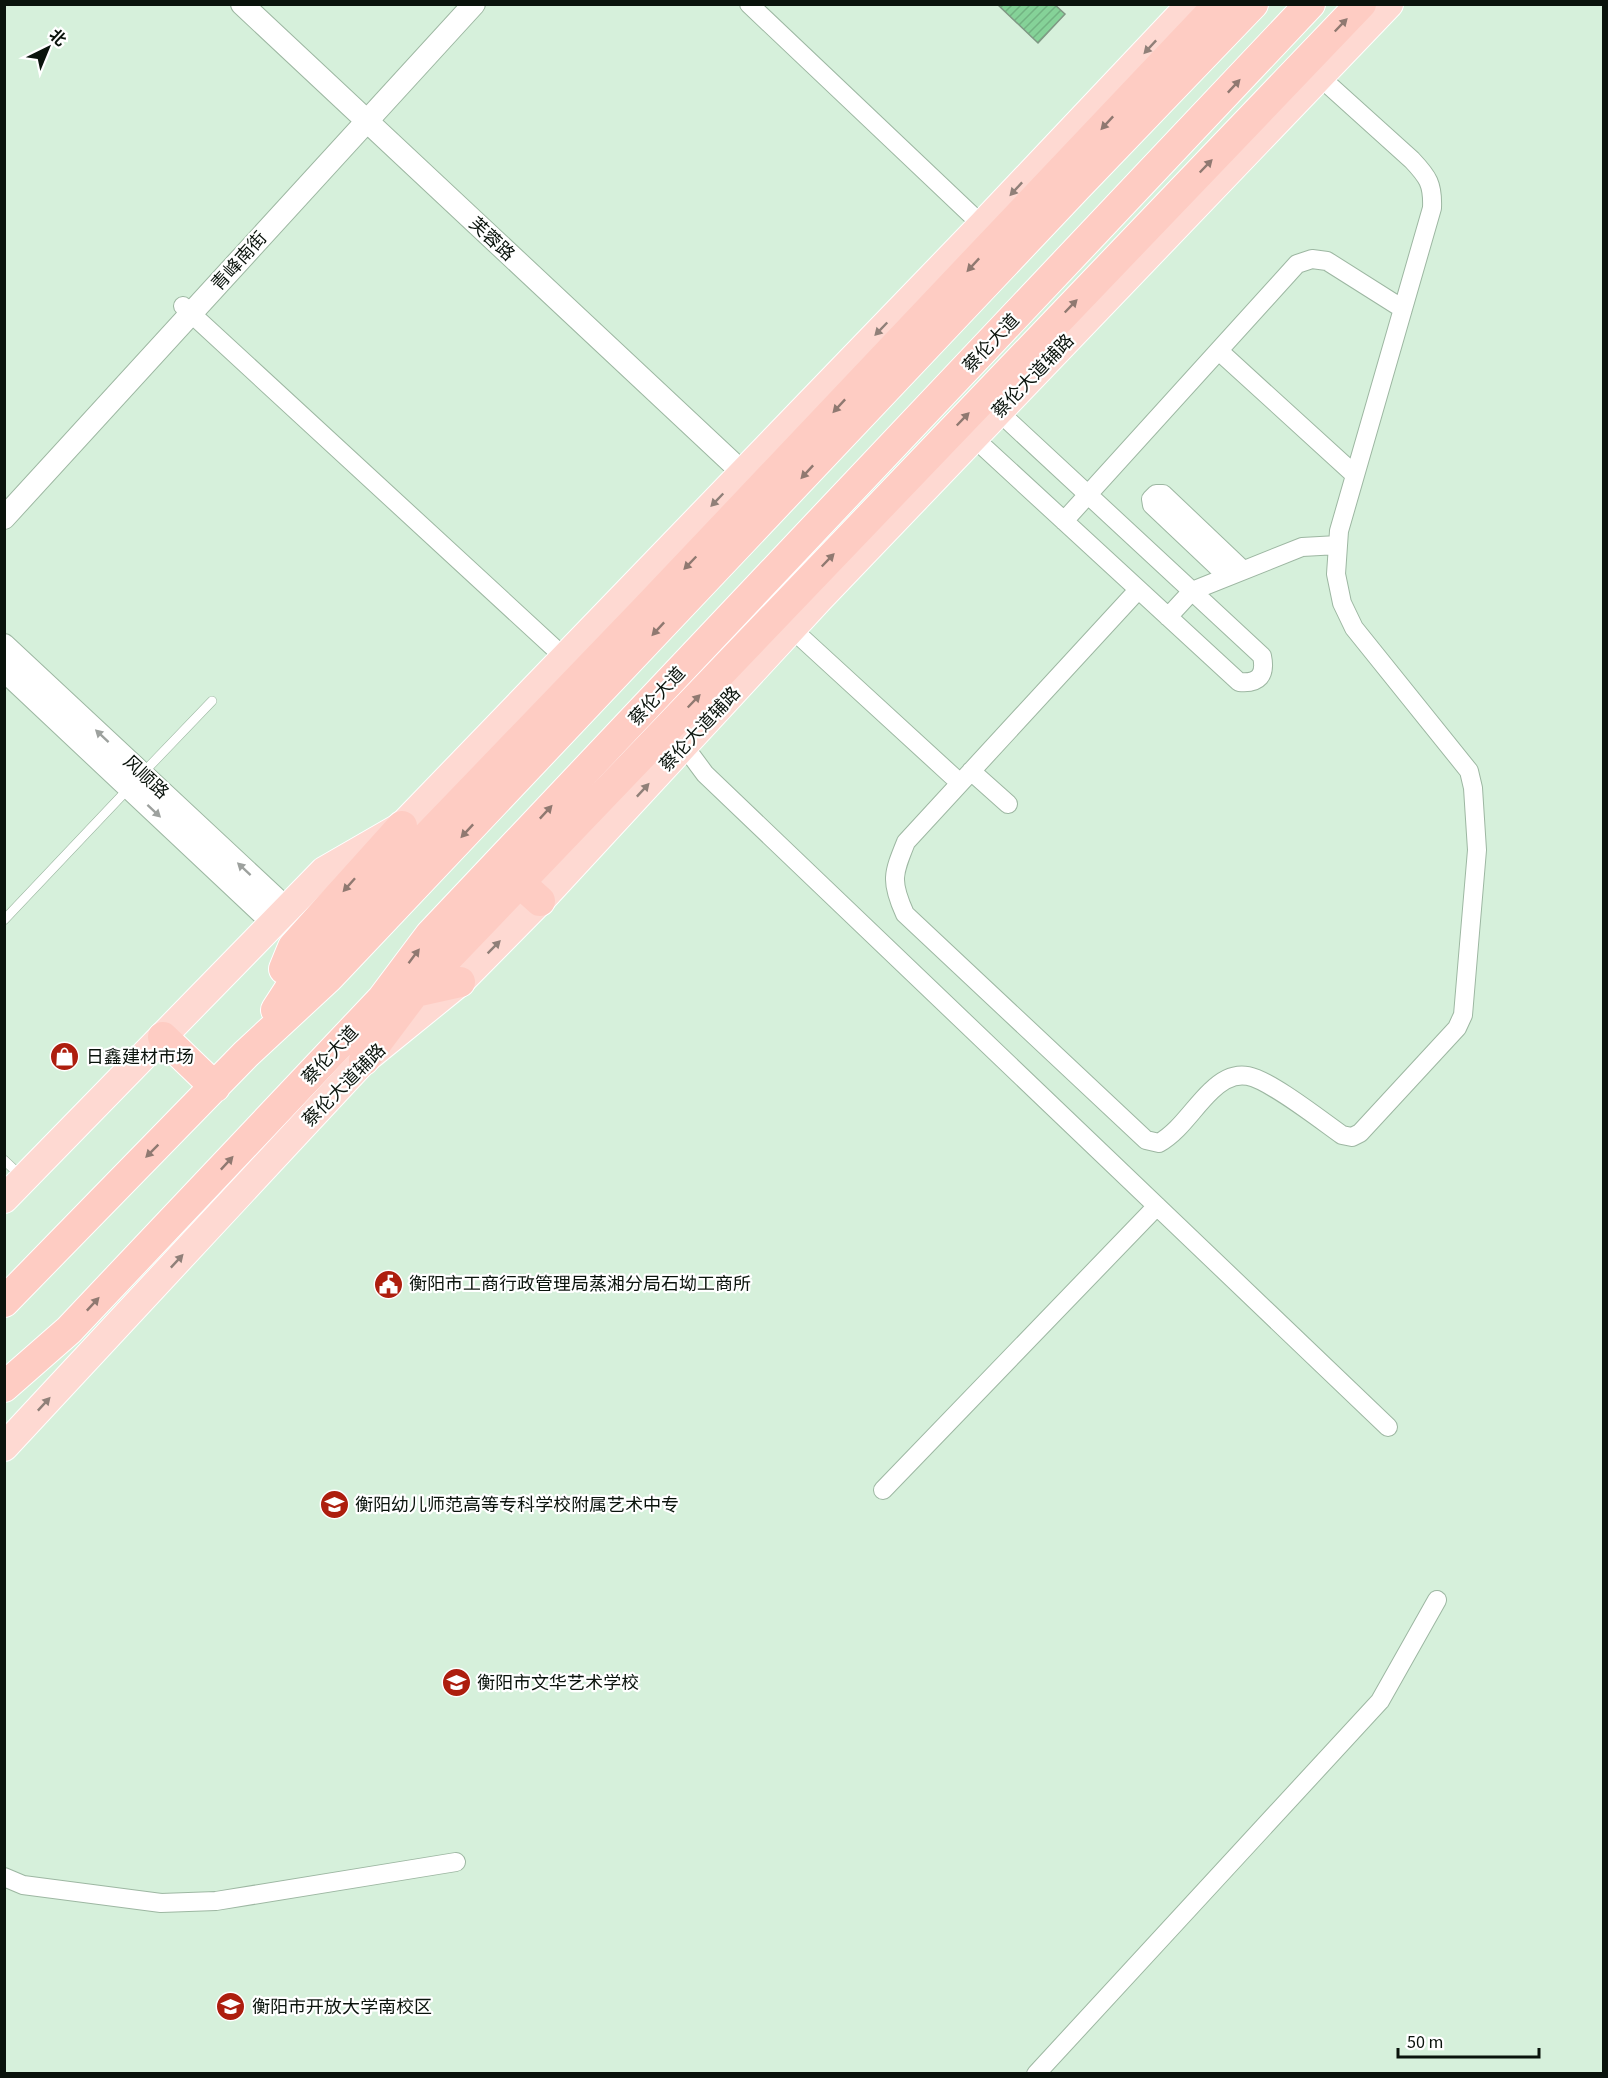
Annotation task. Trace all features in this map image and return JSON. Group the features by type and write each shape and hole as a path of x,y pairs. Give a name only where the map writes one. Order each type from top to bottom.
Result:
{"highway":[{"path":"246,1054 309,959 495,749 989,232 1220,4"},
{"path":"4,1302 246,1054 328,977 1253,4"},
{"name":"蔡伦大道","path":"4,1387 69,1330 382,999 438,927 1311,4"},
{"path":"364,1060 415,992 530,892 998,402 1030,348 1361,4"},
{"path":"246,1054 293,946 402,826"},
{"path":"382,999 460,982"},
{"path":"163,1037 215,1087"},
{"path":"4,1273 36,1268"},
{"path":"4,1295 36,1268"},
{"path":"4,1404 69,1330"}],"main road":[{"path":"989,232 1191,4"},
{"name":"蔡伦大道辅路","path":"675,738 792,629 974,438 998,402 1320,77 1389,4"},
{"path":"4,1199 15,1169 163,1037 324,871 402,826 495,749"},
{"name":"蔡伦大道辅路","path":"4,1447 364,1060 460,982 530,892"}],"street":[{"name":"芙蓉路","path":"242,4 368,112 757,475"},
{"name":"芙蓉路","path":"263,4 368,112"},
{"name":"青峰南街","path":"368,112 459,4"},
{"name":"青峰南街","path":"4,518 187,310 368,112 474,4"},
{"path":"749,4 989,232"},
{"path":"1138,590 906,842 894,870 896,895 905,914 1146,1140 1159,1143 1170,1137 1211,1090 1226,1079 1236,1076 1249,1076 1271,1087 1342,1135 1352,1137 1360,1133 1457,1028 1463,1015 1477,850 1473,788 1469,771 1354,628 1342,603 1336,574 1339,531 1432,208 1432,191 1426,175 1412,160 1320,77"},
{"path":"1064,521 1297,264 1312,258 1327,261 1403,309"},
{"name":"青峰南街","path":"4,502 187,310"},
{"path":"187,310 574,666"},
{"path":"1219,351 1355,475"},
{"path":"974,438 1239,682 1250,683 1260,678 1264,667 1262,656 1088,495 998,402"},
{"path":"1156,494 1163,494 1235,573 1152,505 1151,499 1156,494"},
{"path":"1168,617 1192,591 1302,547 1338,545"},
{"path":"792,629 966,777 1008,804"},
{"name":"风顺路","path":"4,645 136,781 280,916"},
{"name":"风顺路","path":"4,670 136,781"},
{"path":"675,738 705,774 1388,1427"},
{"path":"883,1490 1157,1206"},
{"path":"1036,2073 1380,1701 1437,1600"},
{"path":"4,1877 23,1885 161,1903 216,1901 456,1862"}],"lane":[{"path":"4,920 212,701"}],"building":[{"path":"997,4 1054,4 1065,14 1038,43"}],"place":[{"name":"日鑫建材市场","path":"65,1057"},
{"name":"衡阳市工商行政管理局蒸湘分局石坳工商所","path":"388,1284"},
{"name":"衡阳幼儿师范高等专科学校附属艺术中专","path":"334,1505"},
{"name":"衡阳市文华艺术学校","path":"456,1683"},
{"name":"衡阳市开放大学南校区","path":"231,2007"}]}
